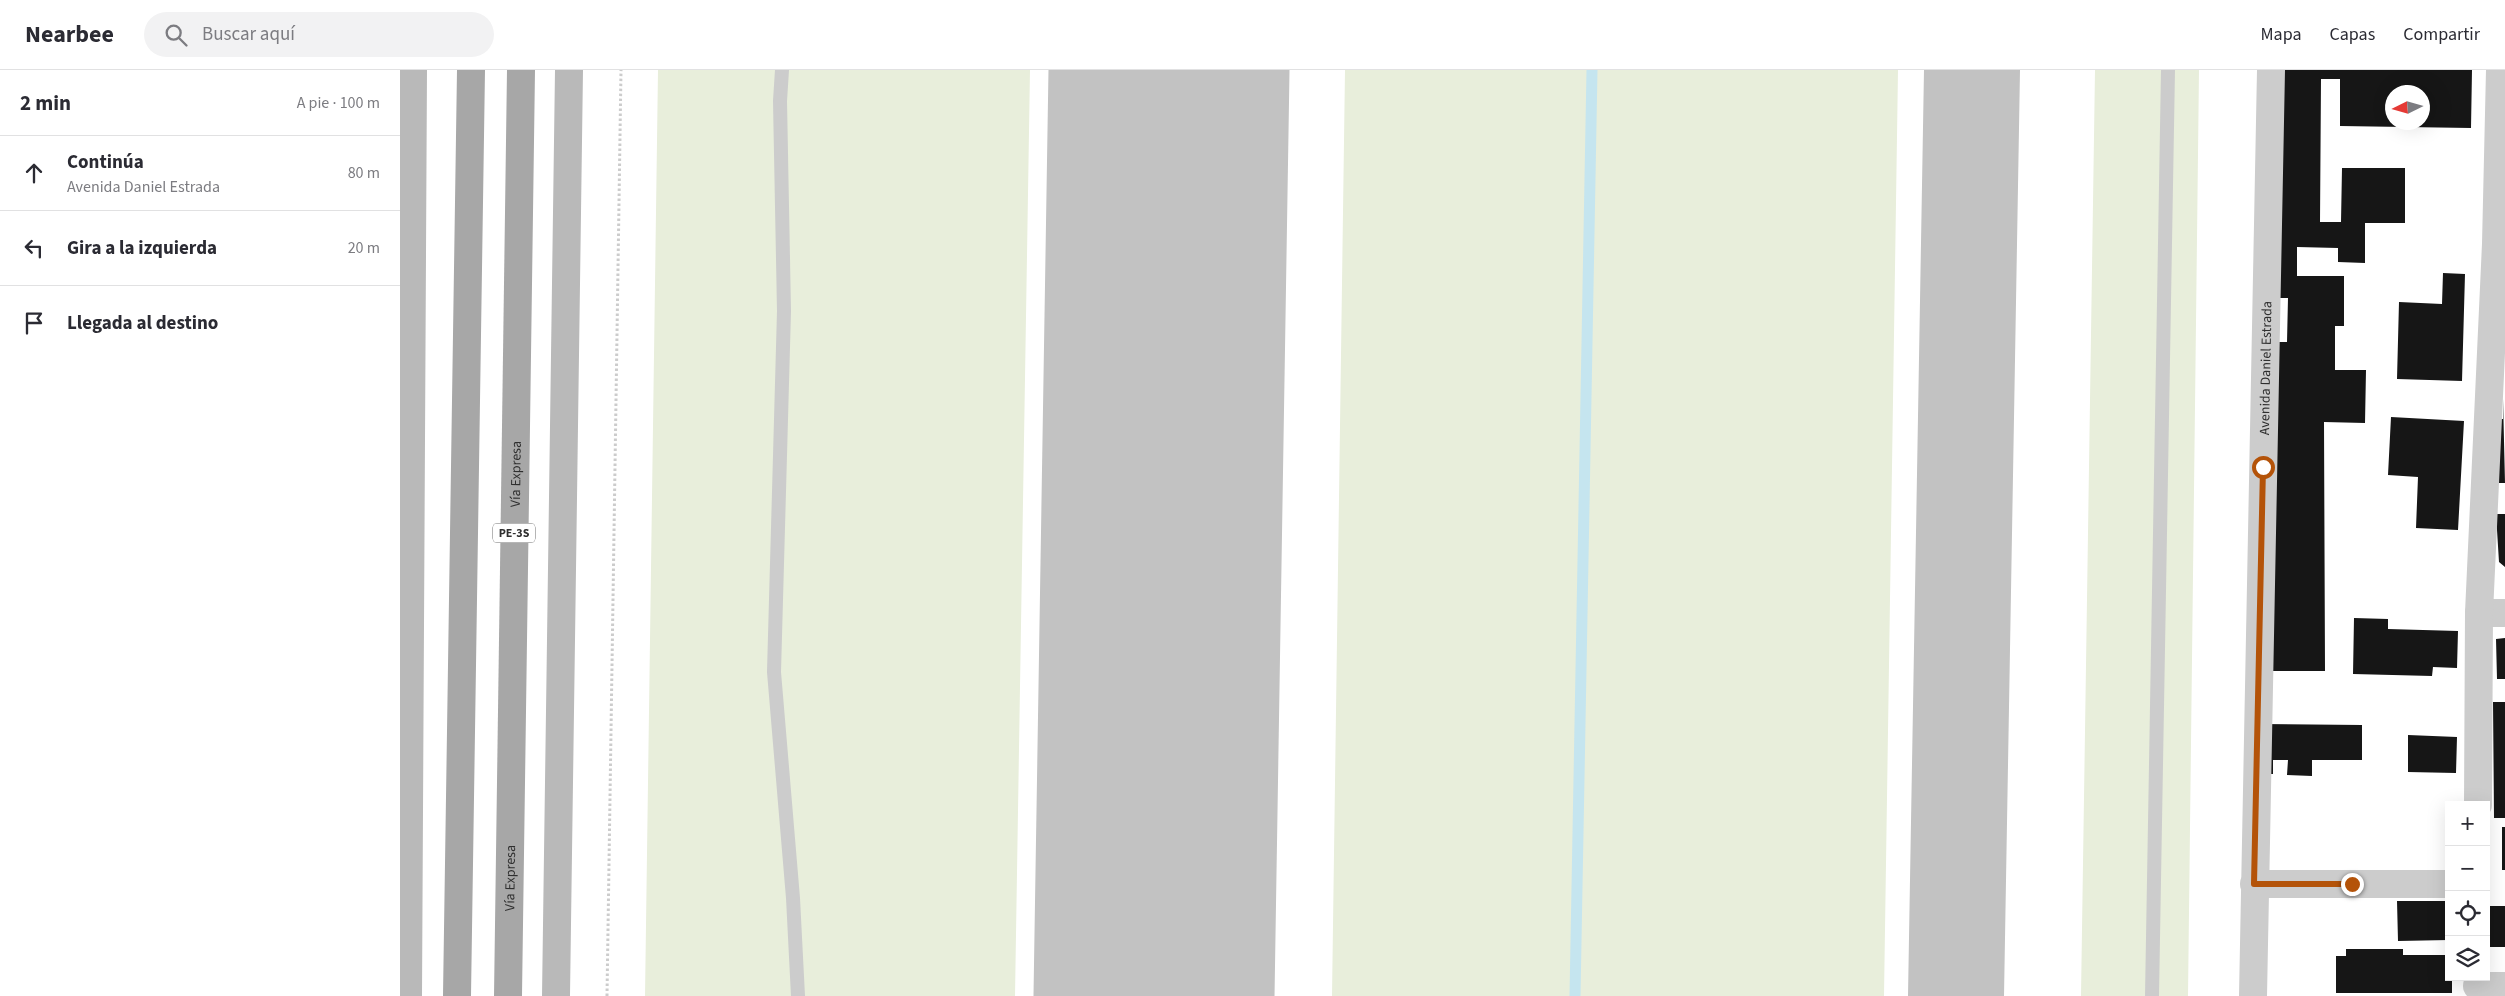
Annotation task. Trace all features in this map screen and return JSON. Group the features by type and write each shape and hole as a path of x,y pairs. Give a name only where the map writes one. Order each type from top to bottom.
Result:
{"main road":[{"path":"408,996 406,99 412,70"},
{"path":"457,996 471,70"},
{"name":"Vía Expresa","path":"508,996 522,70"},
{"path":"556,996 568,70"}],"street":[{"name":"Avenida Daniel Estrada","path":"2253,996 2271,70"},
{"path":"2478,801 2492,613 2501,244 2500,70"},
{"path":"2254,884 2445,884"},
{"path":"2477,986 2505,986"}],"lane":[{"path":"782,70 780,101 784,311 774,672 793,898 798,996"},
{"path":"2152,996 2168,70"}],"path":[{"path":"608,996 622,70"}],"green space":[{"path":"658,70 1030,70 1015,996 645,996"},
{"path":"1345,70 1898,70 1884,996 1332,996"},
{"path":"2095,70 2199,70 2188,996 2081,996"}],"building":[{"path":"2273,70 2472,70 2471,128 2430,127 2430,85 2385,85 2385,127 2340,126 2340,79 2321,79 2320,222 2341,222 2342,168 2405,168 2405,223 2365,223 2365,263 2338,262 2338,248 2297,247 2297,276 2344,276 2344,326 2335,326 2335,370 2366,370 2365,423 2324,422 2325,671 2265,671 2274,342 2287,342 2288,298 2271,298"},
{"path":"2443,273 2465,274 2462,381 2397,379 2399,302 2442,304"},
{"path":"2503,399 2505,483 2491,483 2491,419 2503,419"},
{"path":"2391,417 2464,421 2458,530 2416,528 2418,477 2388,475"},
{"path":"2496,514 2505,514 2505,567 2499,562"},
{"path":"2354,618 2388,619 2388,629 2458,631 2457,668 2433,667 2432,676 2353,674"},
{"path":"2505,638 2505,679 2497,679 2496,639"},
{"path":"2493,702 2505,702 2505,818 2494,818"},
{"path":"2259,724 2362,725 2362,760 2312,760 2312,776 2287,775 2288,760 2273,760 2273,774 2258,774"},
{"path":"2408,735 2457,737 2456,773 2408,772"},
{"path":"2502,827 2505,827 2505,870 2502,870"},
{"path":"2397,901 2445,901 2445,940 2398,941"},
{"path":"2490,906 2505,906 2505,947 2490,947"},
{"path":"2346,949 2403,949 2403,955 2445,955 2445,981 2452,981 2452,993 2336,993 2336,956 2346,956"}],"waterway":[{"path":"1575,996 1592,70"}],"taxiway":[{"path":"1956,996 1972,70"}],"runway":[{"path":"1154,996 1169,70"}],"route":[{"path":"2263,467 2254,884 2352,884"}]}
